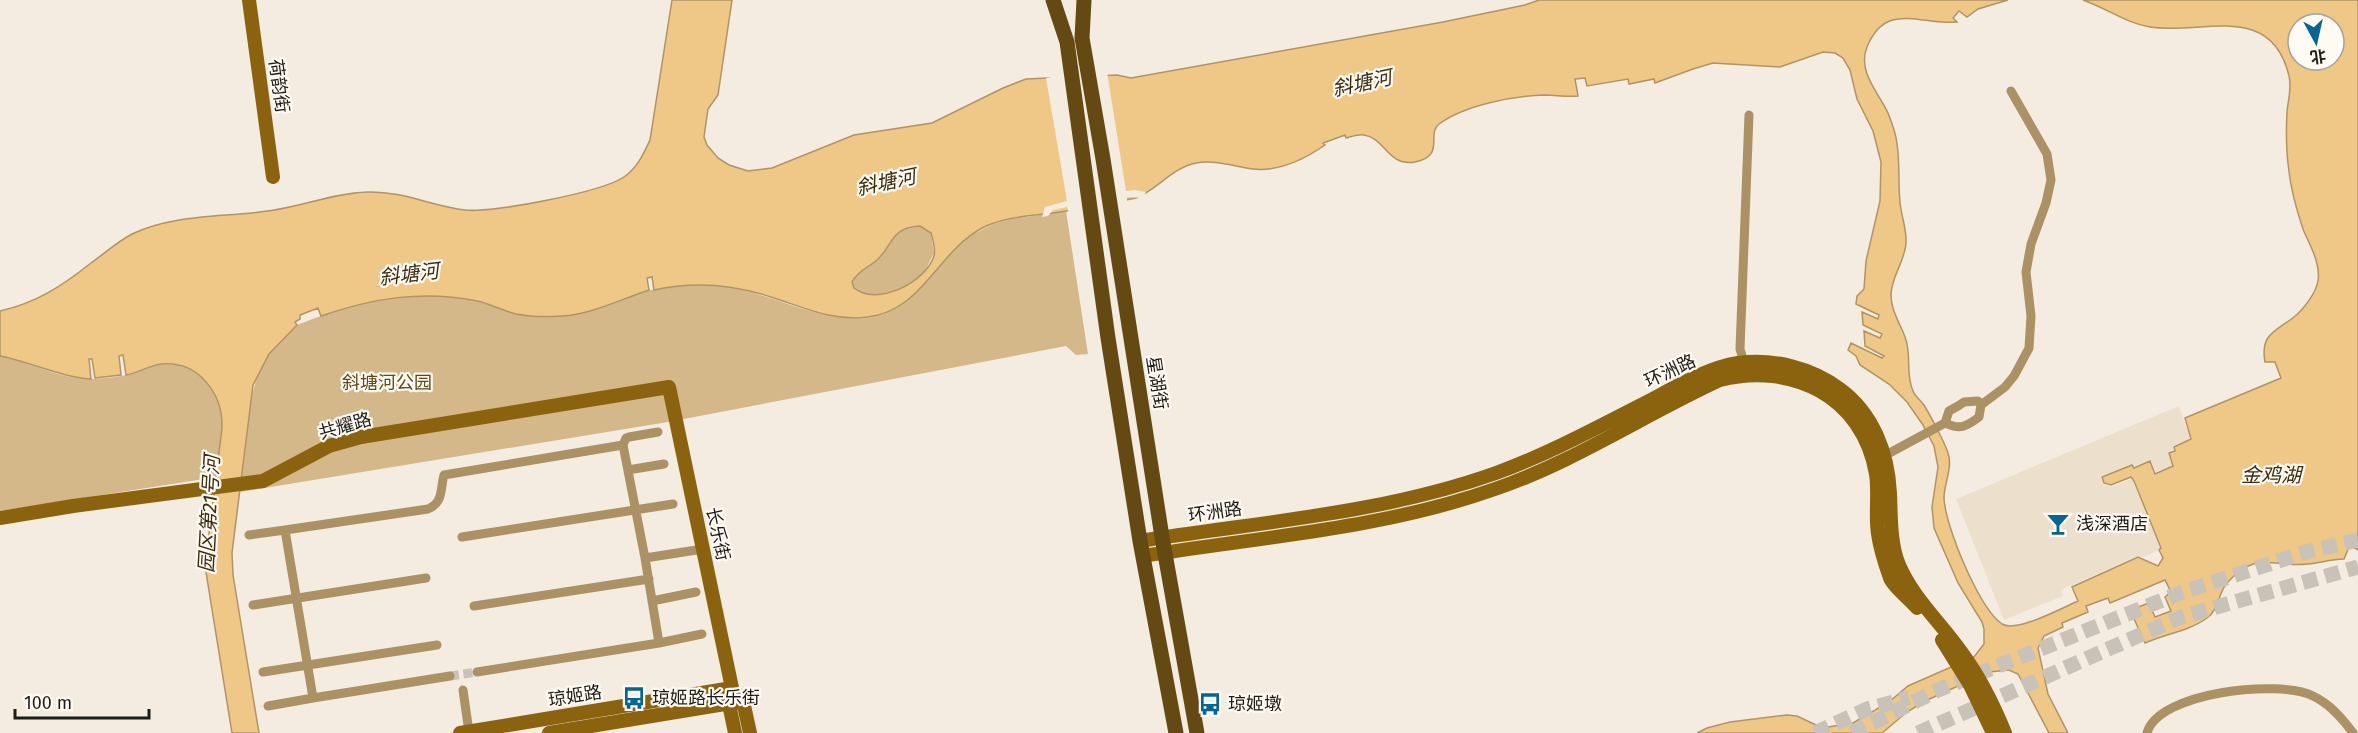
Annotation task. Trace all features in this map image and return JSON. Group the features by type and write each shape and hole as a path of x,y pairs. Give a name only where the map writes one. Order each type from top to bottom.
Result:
{"main road":[{"name":"星湖街","path":"1053,0 1074,40 1089,76 1163,545 1197,733"},
{"name":"星湖街","path":"1063,0 1074,40"},
{"name":"星湖街","path":"1074,0 1071,76 1108,338 1141,548 1176,733"},
{"name":"星湖街","path":"1074,40 1084,0"}],"street":[{"name":"荷韵街","path":"249,0 273,177"},
{"path":"1943,424 1962,429 1979,417 1981,405 2010,381 2024,361 2029,348 2031,315 2026,272 2031,244 2046,203 2051,180 2047,154 2011,91"},
{"path":"1744,362 1740,349 1749,115"},
{"name":"环洲路","path":"1163,545 1363,509 1446,489 1528,461 1682,384 1718,369 1744,362 1788,365 1812,372 1840,388 1858,404 1874,429 1888,474 1891,528 1899,565 1912,594 1958,656 2005,733"},
{"name":"环洲路","path":"1141,548 1375,521 1454,503 1533,474 1720,380 1737,376 1770,374 1814,387 1834,400 1851,417 1867,443 1876,473 1878,533 1891,582 1912,594"},
{"name":"共耀路","path":"0,518 72,506 263,481 329,446 361,437 669,387"},
{"name":"长乐街","path":"669,387 732,688 750,733"},
{"path":"1884,456 1943,424 1949,411 1964,402 1978,401 1981,405"},
{"path":"658,432 626,438 623,445 659,643"},
{"path":"249,536 428,509 440,500 444,475 623,445"},
{"path":"628,470 664,464"},
{"path":"462,537 673,504"},
{"path":"285,530 313,698"},
{"path":"645,558 703,549"},
{"path":"253,605 426,578"},
{"path":"474,606 649,579"},
{"path":"652,601 696,592"},
{"path":"477,672 702,634"},
{"path":"263,672 437,645"},
{"path":"268,706 450,676"},
{"name":"环洲路","path":"1975,683 1993,733"},
{"name":"琼姬路","path":"465,732 732,688"},
{"path":"2147,733 2160,713 2184,702 2243,689 2267,688 2288,689 2312,695 2330,707 2353,733"},
{"path":"463,690 465,732"},
{"name":"长乐街","path":"735,733 736,702"},
{"name":"琼姬路","path":"549,733 736,702"}],"shaded area":[{"name":"浅深酒店","path":"2179,406 2190,439 2172,446 2173,450 2168,452 2172,466 2156,472 2151,460 2134,466 2132,464 2100,476 2104,485 2112,487 2131,479 2133,481 2159,550 2144,557 2137,556 2061,590 2063,596 2004,620 1956,499"}],"green space":[{"name":"斜塘河公园","path":"1066,211 1088,354 1076,355 1066,346 668,422 240,492 242,473 0,511 0,356 74,378 85,379 127,375 158,365 178,365 196,373 203,379 210,386 219,404 249,415 254,387 262,365 285,336 297,325 363,303 404,297 449,297 478,302 522,315 556,317 583,312 652,290 678,285 704,284 736,288 830,316 867,318 886,313 903,304 930,277 923,273 898,289 879,295 861,293 853,287 852,282 856,276 880,258 892,239 903,230 920,226 931,233 934,253 925,271 948,256 966,238 993,224"}],"water":[{"path":"672,0 732,0 718,95 708,109 704,137 707,145 718,158 729,165 748,171 772,168 854,135 932,123 1026,79 1117,75 1131,78 1443,22 1539,0 2008,0 1978,9 1967,17 1959,11 1953,18 1957,22 1906,18 1895,19 1884,24 1875,33 1867,47 1865,65 1870,82 1888,113 1896,140 1900,202 1906,243 1893,282 1891,301 1907,344 1909,378 1914,393 1930,415 1948,453 1949,470 1944,498 1950,527 1965,566 1983,602 2002,624 2009,626 2028,623 2078,601 2072,587 2138,557 2158,566 2163,558 2159,550 2161,548 2134,481 2131,477 2111,485 2104,483 2102,477 2132,465 2134,468 2150,461 2155,474 2173,466 2169,453 2175,451 2174,447 2191,439 2185,418 2281,378 2275,362 2265,362 2267,339 2301,310 2312,296 2318,281 2318,267 2303,229 2290,178 2286,134 2290,89 2287,72 2346,72 2346,12 2286,12 2286,68 2280,53 2267,38 2251,30 2232,26 2150,27 2083,0 2358,0 2358,550 2350,545 2344,559 2296,565 2266,562 2247,566 2227,583 2211,615 2193,626 2145,643 2130,610 2149,603 2155,617 2171,611 2165,597 2171,592 2165,580 2110,603 2108,598 2086,606 2088,612 2062,623 2063,627 2044,636 2038,648 2048,694 2068,733 2049,733 2018,674 2009,670 1989,672 1925,701 1907,712 1882,733 1697,733 1730,722 1787,715 1797,716 1816,725 1828,727 1853,723 1889,702 1908,686 1974,657 1984,644 1982,622 1958,583 1934,528 1932,507 1938,467 1934,446 1907,402 1889,384 1860,365 1856,356 1848,350 1851,343 1882,358 1884,356 1865,346 1864,331 1880,338 1882,334 1863,325 1862,312 1878,319 1879,315 1856,304 1857,296 1864,289 1866,261 1880,201 1881,162 1873,131 1857,99 1850,70 1843,58 1835,53 1823,52 1780,67 1713,63 1655,83 1654,79 1629,84 1628,79 1587,86 1585,78 1575,79 1578,96 1519,97 1476,107 1450,117 1436,128 1433,150 1430,155 1415,162 1399,160 1371,137 1357,135 1346,138 1345,135 1323,143 1325,145 1307,156 1278,168 1257,169 1215,162 1196,163 1180,169 1136,198 1012,218 984,227 954,250 917,292 903,303 887,312 868,317 830,316 742,289 713,285 684,285 654,290 652,277 647,278 649,290 594,310 572,315 527,316 477,301 417,296 379,300 321,316 318,308 300,315 300,319 295,322 297,325 269,354 253,385 232,553 233,575 259,733 232,733 205,566 222,428 218,403 213,392 198,374 175,364 148,367 126,375 123,355 119,356 121,375 95,378 92,359 89,359 91,379 79,378 0,356 0,311 48,293 116,244 149,227 184,219 274,210 368,192 405,196 465,210 522,205 571,195 612,183 629,173 642,156 650,140","holes":["920,226 931,233 934,256 929,266 911,283 900,289 875,295 854,288 852,282 854,278 877,260 897,234 910,227"]}],"pier":[{"path":"1107,72 1126,191 1146,192 1143,198 1127,197 1127,203 1069,214 1067,207 1053,210 1048,216 1042,217 1045,207 1067,201 1046,78"}],"tunnel":[{"path":"1852,733 1938,690 2180,593 2306,552 2358,540"},
{"path":"1918,733 2181,617 2358,567"},
{"path":"450,676 477,672"},
{"path":"1815,733 1867,709 1909,698"}],"place":[{"name":"浅深酒店","path":"2058,524"},
{"name":"琼姬路长乐街","path":"634,698"},
{"name":"琼姬墩","path":"1210,704"}],"water label":[{"name":"斜塘河","path":"1362,83"},
{"name":"斜塘河","path":"886,182"},
{"name":"斜塘河","path":"409,274"},
{"name":"金鸡湖","path":"2271,475"},
{"name":"园区第21号河","path":"209,514"}]}
